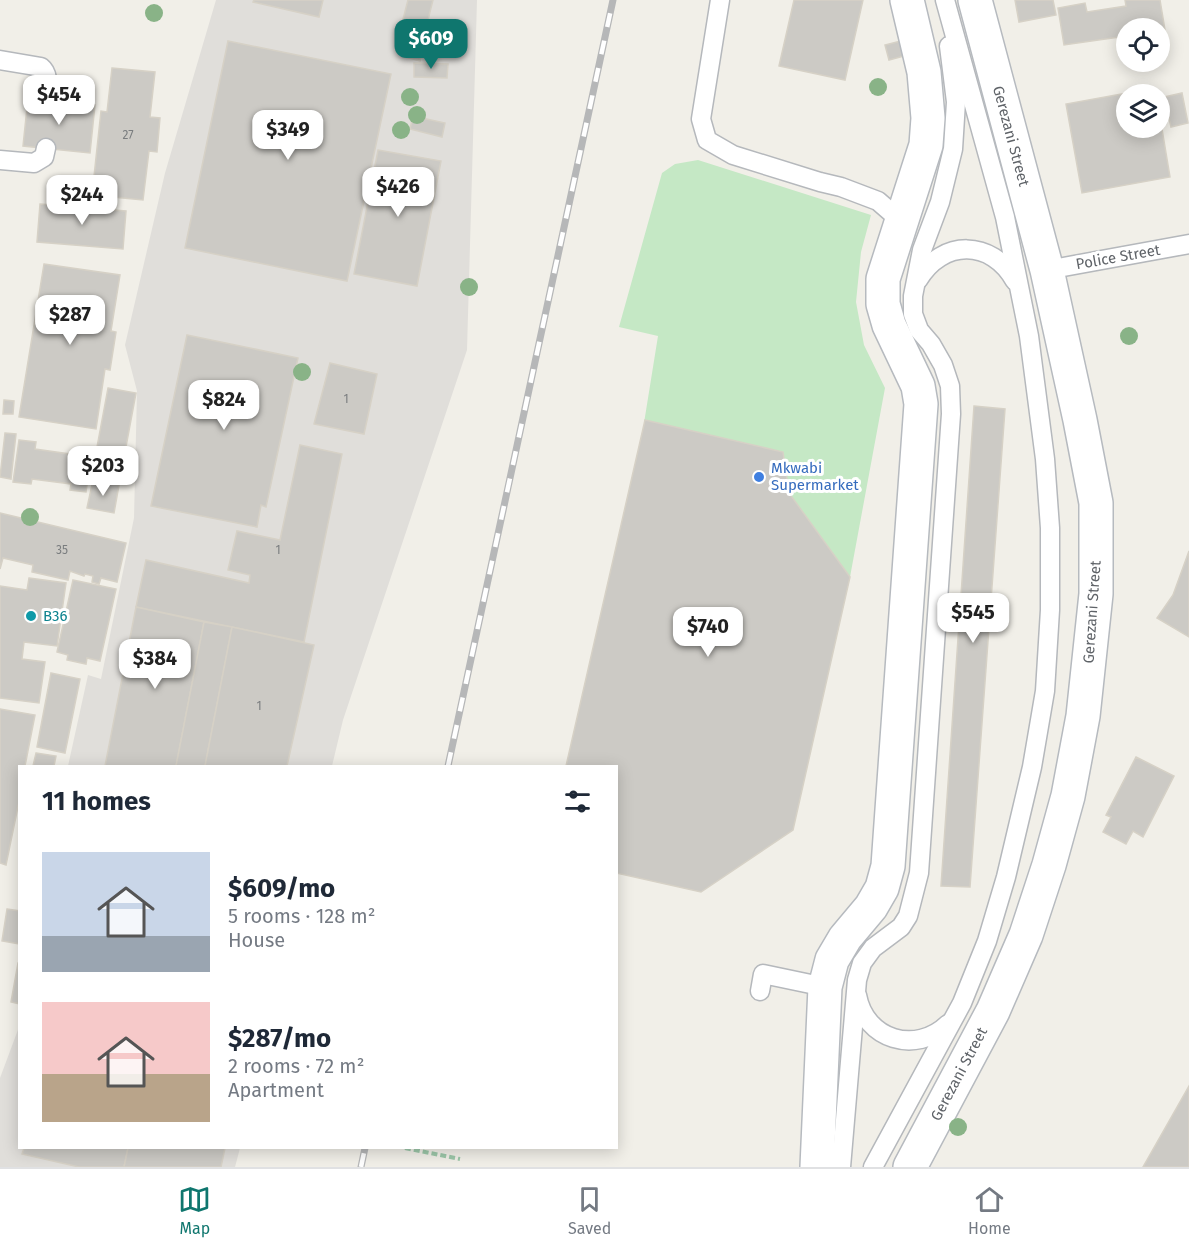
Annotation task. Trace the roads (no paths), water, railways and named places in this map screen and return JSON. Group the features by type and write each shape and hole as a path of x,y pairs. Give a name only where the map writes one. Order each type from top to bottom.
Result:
{"main road":[{"path":"817,1167 825,987 832,960 871,907 882,888 888,866 921,404 918,386 889,325 883,304 883,279 926,145 928,118 924,72 907,0"},
{"name":"Gerezani Street","path":"910,1167 993,1011 1026,935 1049,865 1068,796 1083,716 1096,594 1096,503 1047,270 975,0"}],"lane":[{"path":"720,0 700,119 707,140 734,155 841,187 878,201 901,221"},
{"path":"841,1167 857,980 862,963 873,948 901,927 908,916 919,873 951,414 950,386 943,365 931,344 919,330 913,314 913,296 922,250 940,202 953,149 956,102 945,0"},
{"path":"873,1167 954,1019 987,941 1006,877 1032,767 1045,691 1050,610 1050,528 1046,459 1029,336 1005,217 945,0"},
{"path":"0,60 40,67 44,70 46,100"},
{"path":"0,160 34,163 44,157 46,148"},
{"name":"Police Street","path":"1047,270 1189,244"},
{"path":"913,296 918,279 928,265 943,254 960,249 978,250 994,257 1008,268 1017,284 1022,300"},
{"path":"760,991 763,974 825,987"},
{"path":"857,980 857,998 863,1014 875,1028 890,1037 908,1041 925,1039 941,1031 954,1019"}],"railway":[{"path":"448,765 613,0"},
{"path":"361,1167 365,1149"}],"place":[{"name":"Mkwabi Supermarket","path":"759,477"},
{"name":"B36","path":"31,616"}]}
